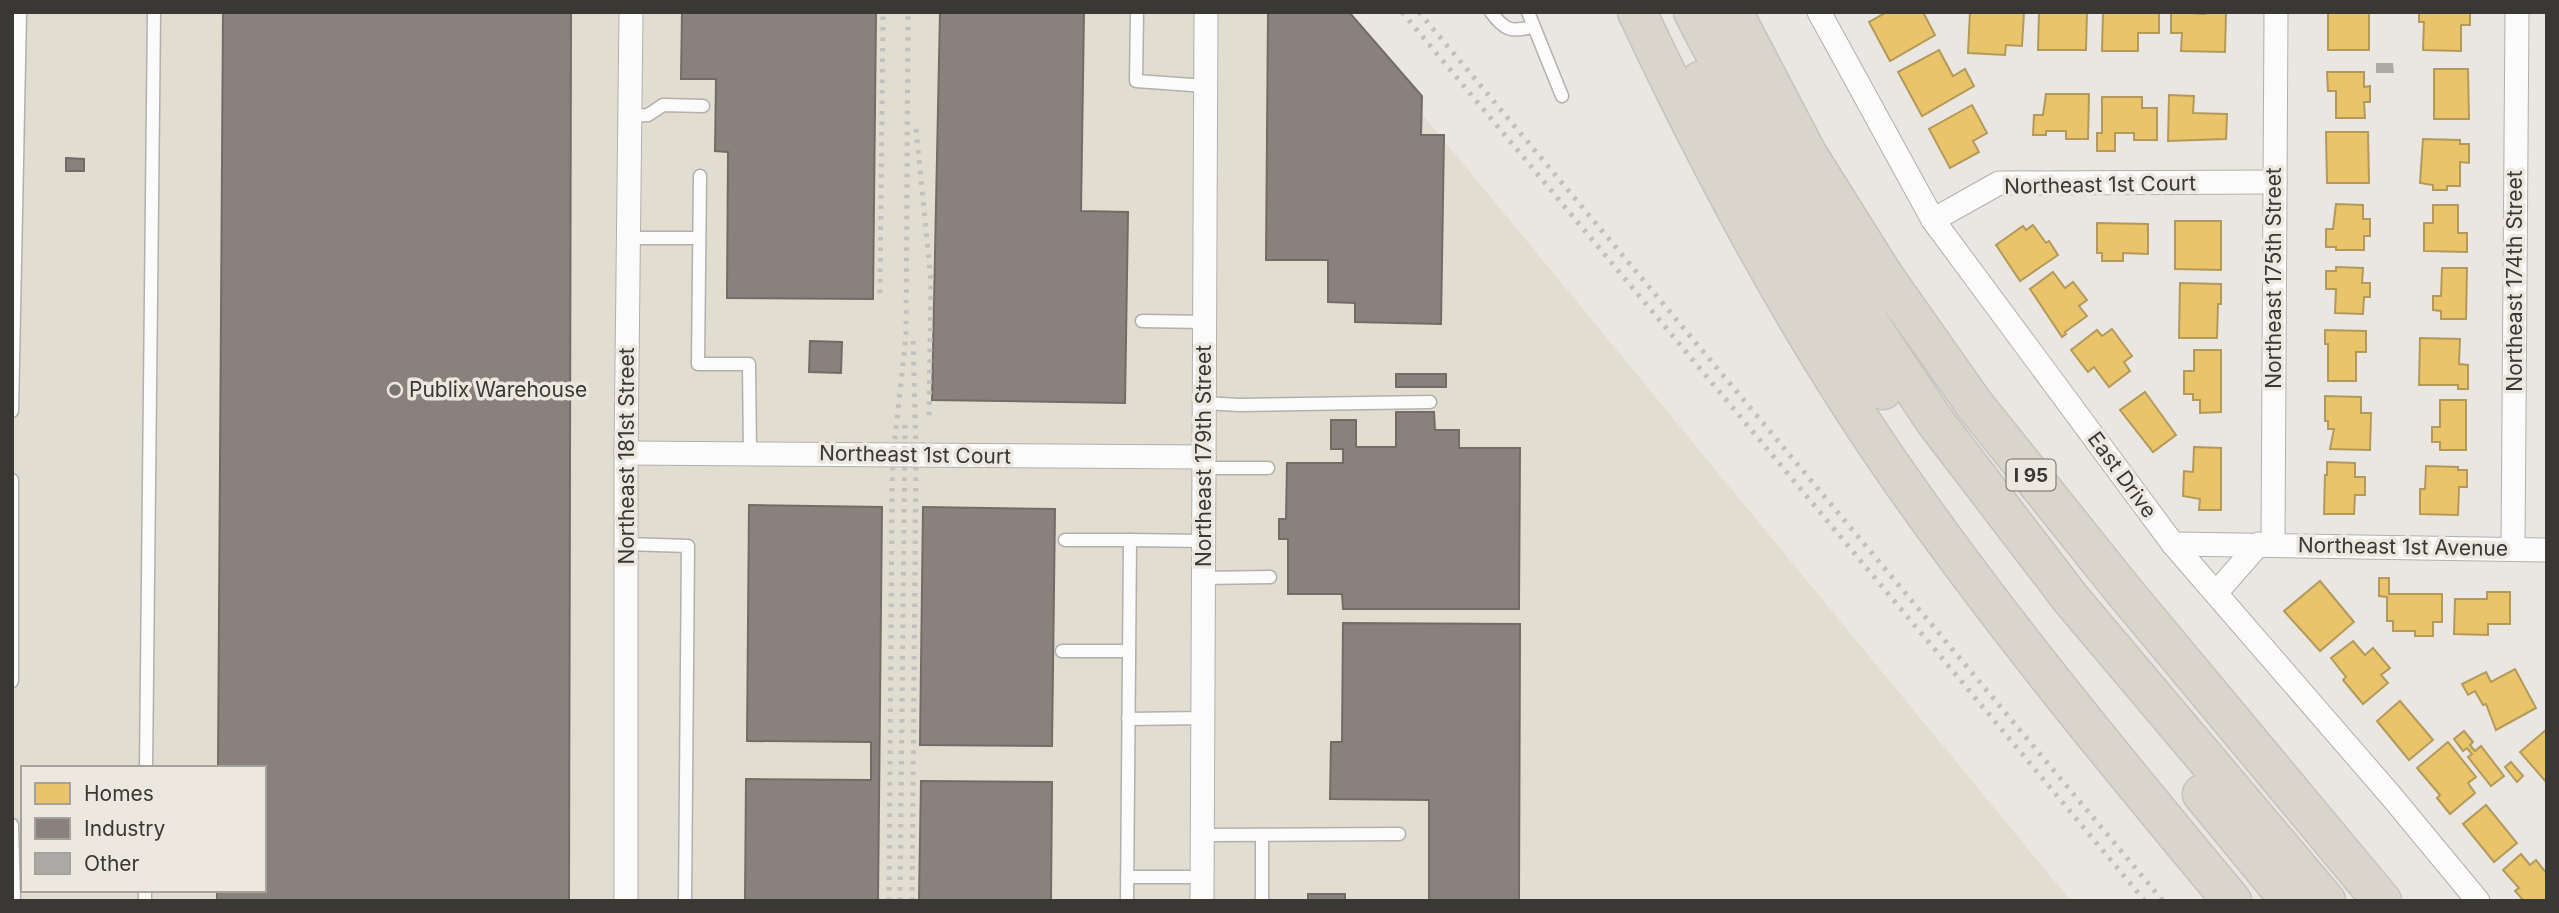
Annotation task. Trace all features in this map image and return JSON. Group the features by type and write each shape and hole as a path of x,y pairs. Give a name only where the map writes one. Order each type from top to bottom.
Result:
{"highway":[{"path":"1637,12 1696,134 1738,212 1802,325 1892,466 1975,582 2126,774 2232,901"},
{"path":"1667,12 1750,182 1848,340 1915,436 1980,524 2290,901"},
{"path":"1693,12 1773,166 1878,336 1934,420 2071,599 2326,901"},
{"name":"I 95","path":"1732,12 1808,155 1884,276 1974,404 2123,590 2382,901"}],"street":[{"name":"Northeast 181st Street","path":"626,901 626,453 631,12"},
{"name":"Northeast 179th Street","path":"1202,901 1206,12"},
{"name":"East Drive","path":"1819,12 1933,220 2173,544 2392,797 2478,901"},
{"name":"Northeast 175th Street","path":"2266,544 2275,183 2276,12"},
{"name":"Northeast 174th Street","path":"2513,549 2517,12"},
{"name":"Northeast 1st Court","path":"1933,220 1999,183 2275,183"},
{"name":"Northeast 1st Court","path":"626,453 750,453 1204,463"},
{"name":"Northeast 1st Avenue","path":"2173,544 2547,550"},
{"path":"2216,593 2266,544"}],"lane":[{"path":"12,411 19,171 20,12"},
{"path":"146,766 154,12"},
{"path":"1137,12 1136,81 1206,86"},
{"path":"1491,12 1500,25 1515,31 1533,27"},
{"path":"1528,12 1562,96"},
{"path":"630,116 648,115 663,105 703,106"},
{"path":"699,176 698,364 749,364 750,453"},
{"path":"629,237 699,238"},
{"path":"1142,321 1205,323"},
{"path":"1204,403 1239,405 1430,402"},
{"path":"1204,463 1268,468"},
{"path":"12,480 12,681"},
{"path":"1065,540 1203,541"},
{"path":"1127,901 1130,540"},
{"path":"626,544 688,546 685,901"},
{"path":"1203,578 1270,577"},
{"path":"1062,651 1129,651"},
{"path":"1128,719 1203,718"},
{"path":"12,825 14,901"},
{"path":"1202,835 1399,834"},
{"path":"1262,835 1262,901"},
{"path":"1126,877 1202,877"}],"shaded area":[{"path":"12,12 1338,12 2071,901 12,901"}],"building: Homes":[{"path":"1887,12 1923,12 1935,35 1890,61 1869,22"},
{"path":"1970,12 2024,12 2022,46 2006,45 2005,55 1968,53"},
{"path":"2039,12 2087,12 2086,50 2038,50"},
{"path":"2103,12 2159,12 2159,33 2138,33 2138,51 2102,51"},
{"path":"2171,12 2226,12 2225,52 2181,51 2182,33 2171,33"},
{"path":"2328,12 2369,12 2369,50 2328,50"},
{"path":"2419,12 2470,12 2470,25 2461,25 2461,51 2423,50 2424,22 2419,22"},
{"path":"1939,50 1953,76 1965,69 1974,86 1922,116 1898,72"},
{"path":"2434,69 2468,69 2469,119 2434,119"},
{"path":"2327,72 2364,72 2364,87 2370,86 2370,102 2364,102 2365,118 2336,118 2336,91 2328,91"},
{"path":"2046,94 2089,94 2088,139 2066,139 2066,131 2046,131 2046,135 2033,135 2034,115 2043,115"},
{"path":"2169,95 2194,96 2193,113 2227,114 2226,139 2168,141"},
{"path":"2102,97 2142,97 2142,108 2157,108 2157,140 2134,140 2134,133 2115,133 2115,151 2097,151 2097,133 2102,133"},
{"path":"1972,105 1987,133 1973,141 1979,152 1950,168 1929,129"},
{"path":"2326,132 2368,132 2369,183 2327,183"},
{"path":"2423,139 2460,140 2460,144 2469,144 2469,163 2460,162 2460,186 2433,190 2433,185 2420,183"},
{"path":"2336,204 2363,205 2363,219 2370,219 2370,236 2364,236 2364,250 2336,250 2336,247 2326,247 2326,229 2333,229"},
{"path":"2433,205 2458,205 2458,233 2467,233 2467,252 2424,251 2424,223 2433,223"},
{"path":"2175,221 2221,221 2221,270 2175,269"},
{"path":"2097,223 2148,224 2148,254 2123,253 2123,261 2102,261 2102,253 2097,253"},
{"path":"2033,225 2058,255 2020,281 1996,245 2023,226 2026,230"},
{"path":"2336,267 2363,268 2362,283 2370,283 2370,297 2364,297 2363,314 2335,313 2336,289 2326,289 2326,271 2336,271"},
{"path":"2442,268 2467,268 2466,319 2441,319 2441,311 2433,310 2433,296 2441,296"},
{"path":"2053,272 2065,288 2073,282 2087,300 2079,306 2087,316 2062,337 2030,289"},
{"path":"2180,283 2221,284 2217,338 2179,338"},
{"path":"2112,329 2132,356 2124,362 2130,371 2109,387 2094,367 2088,372 2071,350 2097,330 2102,336"},
{"path":"2325,330 2366,331 2366,352 2356,352 2356,381 2328,381 2328,344 2325,344"},
{"path":"2420,338 2460,339 2459,364 2468,365 2468,389 2458,389 2458,385 2419,385"},
{"path":"2194,350 2221,350 2221,412 2200,413 2200,400 2193,400 2193,394 2184,394 2184,371 2194,371"},
{"path":"2145,392 2176,435 2153,452 2120,410"},
{"path":"2325,396 2361,397 2361,413 2371,413 2370,450 2330,449 2334,429 2328,429 2328,421 2325,421"},
{"path":"2440,400 2466,400 2466,450 2440,450 2440,442 2432,442 2432,427 2440,427"},
{"path":"2194,447 2221,448 2221,510 2199,510 2200,499 2183,496 2184,471 2193,472"},
{"path":"2327,462 2355,463 2355,477 2365,477 2365,495 2355,495 2354,514 2324,514"},
{"path":"2426,466 2458,467 2458,470 2467,470 2467,487 2459,487 2458,515 2420,514 2420,489 2425,489"},
{"path":"2379,578 2389,578 2389,594 2442,594 2442,622 2433,622 2433,636 2415,636 2415,631 2393,631 2393,621 2387,621 2387,597 2379,596"},
{"path":"2320,581 2354,622 2320,651 2284,611"},
{"path":"2487,592 2510,592 2510,624 2488,624 2488,635 2454,634 2455,599 2487,599"},
{"path":"2353,641 2365,655 2373,648 2390,668 2381,675 2388,683 2363,704 2343,680 2346,677 2331,658"},
{"path":"2515,669 2536,708 2496,730 2486,704 2483,705 2475,691 2468,695 2462,684 2486,672 2491,682"},
{"path":"2400,701 2433,740 2409,760 2377,721"},
{"path":"2547,729 2547,783 2520,752"},
{"path":"2464,731 2473,742 2470,745 2475,751 2481,746 2504,776 2491,786 2468,757 2472,754 2467,748 2463,751 2454,739"},
{"path":"2448,742 2476,777 2468,783 2475,793 2450,814 2437,798 2440,795 2417,768"},
{"path":"2511,762 2523,776 2517,782 2505,767"},
{"path":"2486,805 2517,843 2494,862 2463,824"},
{"path":"2521,854 2530,865 2536,860 2547,874 2547,901 2524,901 2515,891 2519,888 2503,870"}],"building: Industry":[{"name":"Publix Warehouse","path":"223,12 571,12 569,901 217,901 217,892 266,892 266,766 218,766"},
{"path":"682,12 876,12 873,299 727,298 728,152 715,151 716,79 681,79"},
{"path":"940,12 1084,12 1081,211 1128,212 1125,403 932,400"},
{"path":"1268,12 1349,12 1422,96 1421,135 1444,135 1441,324 1355,322 1355,303 1328,302 1328,260 1266,260"},
{"path":"66,158 84,159 84,171 66,171"},
{"path":"810,341 842,342 841,373 809,372"},
{"path":"1396,374 1446,374 1446,387 1396,387"},
{"path":"1396,412 1434,412 1435,430 1459,430 1459,448 1520,448 1519,609 1343,609 1342,594 1288,594 1288,539 1279,539 1279,519 1286,519 1287,463 1343,463 1343,449 1331,449 1331,420 1356,420 1356,447 1396,447"},
{"path":"749,505 882,507 878,901 745,901 746,779 871,780 871,742 747,741"},
{"path":"923,507 1055,509 1052,746 920,745"},
{"path":"1343,623 1520,624 1519,901 1429,901 1429,800 1330,799 1331,742 1342,742"},
{"path":"921,781 1052,782 1051,901 919,901"},
{"path":"1308,894 1345,894 1345,901 1308,901"}],"building: Other":[{"path":"2376,63 2393,63 2394,73 2376,73"}],"railway":[{"path":"880,293 883,12"},
{"path":"889,901 892,495 893,455 906,337 908,12"},
{"path":"1402,12 2145,901"},
{"path":"1419,12 2163,901"},
{"path":"916,129 931,280 929,421"},
{"path":"912,901 916,455 913,337"},
{"path":"900,901 905,424"}],"place":[{"name":"Publix Warehouse","path":"395,390"}]}
